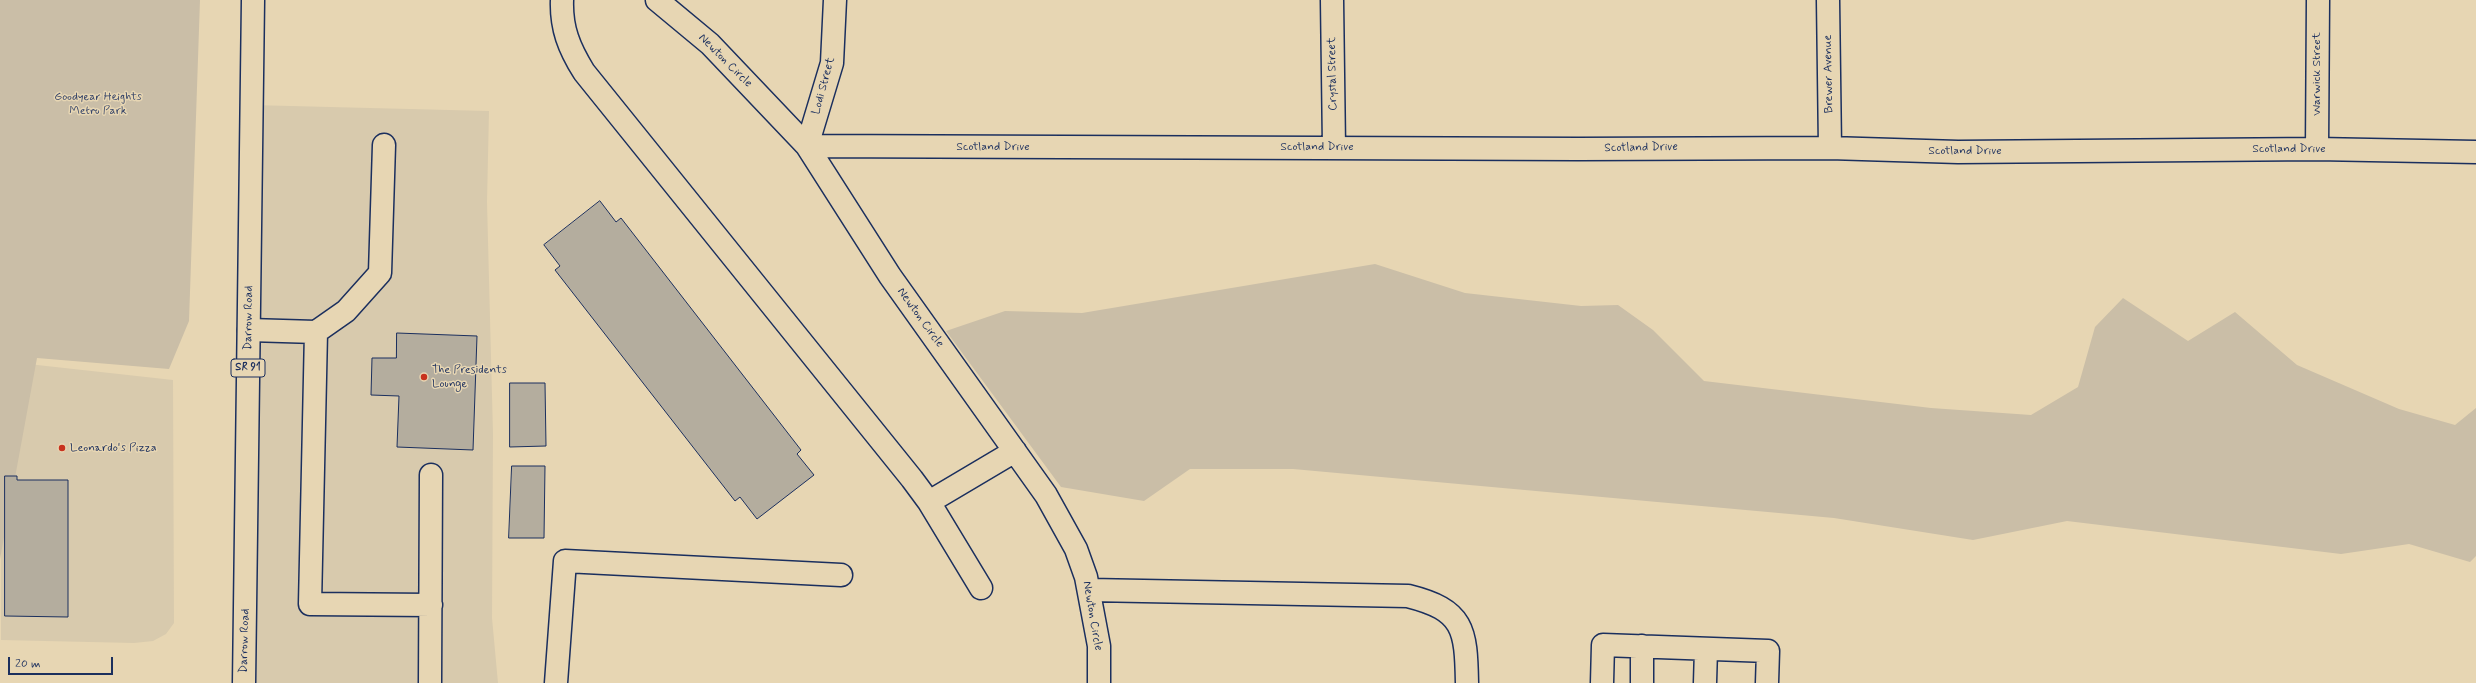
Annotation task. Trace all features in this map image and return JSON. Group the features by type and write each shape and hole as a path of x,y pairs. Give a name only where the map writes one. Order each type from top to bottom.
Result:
{"street":[{"name":"Darrow Road","path":"244,683 253,0"},
{"path":"562,0 562,21 569,48 584,72 929,502 981,588"},
{"name":"Newton Circle","path":"657,0 710,44 807,146 890,276 1046,495 1076,549 1090,590 1099,646 1099,683"},
{"name":"Lodi Street","path":"807,146 832,63 836,0"},
{"name":"Crystal Street","path":"1332,0 1334,148"},
{"name":"Brewer Avenue","path":"1828,0 1830,148"},
{"name":"Warwick Street","path":"2317,149 2318,0"},
{"path":"249,330 316,332 346,311 380,273 384,145"},
{"name":"Scotland Drive","path":"807,146 1830,148 1958,152 2317,149 2476,152"},
{"path":"316,332 310,604 430,605"},
{"path":"929,502 1015,451"},
{"path":"430,475 430,683"},
{"path":"556,683 565,561 841,575"},
{"path":"1090,590 1408,596 1434,603 1452,615 1460,627 1466,646 1467,683"},
{"path":"1602,683 1603,645 1768,651 1767,683"},
{"path":"1642,646 1642,683"},
{"path":"1706,649 1706,683"}],"shaded area":[{"path":"251,105 489,111 487,202 493,434 492,618 498,683 244,683"},
{"path":"1,361 173,380 174,623 166,634 153,641 134,643 1,640"}],"green space":[{"name":"Goodyear Heights Metro Park","path":"0,0 200,0 189,321 169,369 37,358 0,559"},
{"path":"1375,264 1465,293 1581,306 1618,305 1653,330 1704,381 1931,408 2031,415 2078,387 2095,327 2123,298 2188,341 2235,312 2297,365 2399,409 2455,425 2476,408 2476,556 2470,562 2409,544 2341,554 2067,521 1973,540 1834,518 1293,469 1190,469 1144,501 1061,487 946,331 1005,311 1082,313"}],"building":[{"path":"600,201 616,222 621,218 801,450 797,454 814,475 757,519 740,497 735,501 555,270 560,266 544,245"},
{"name":"The Presidents Lounge","path":"397,333 477,336 473,450 397,447 399,396 371,395 372,358 396,358"},
{"path":"510,383 545,383 546,446 510,447"},
{"path":"512,466 545,466 544,538 509,538"},
{"path":"5,476 17,476 17,480 68,480 68,617 5,616"}],"place":[{"name":"The Presidents Lounge","path":"424,377"},
{"name":"Leonardo's Pizza","path":"62,448"}]}
